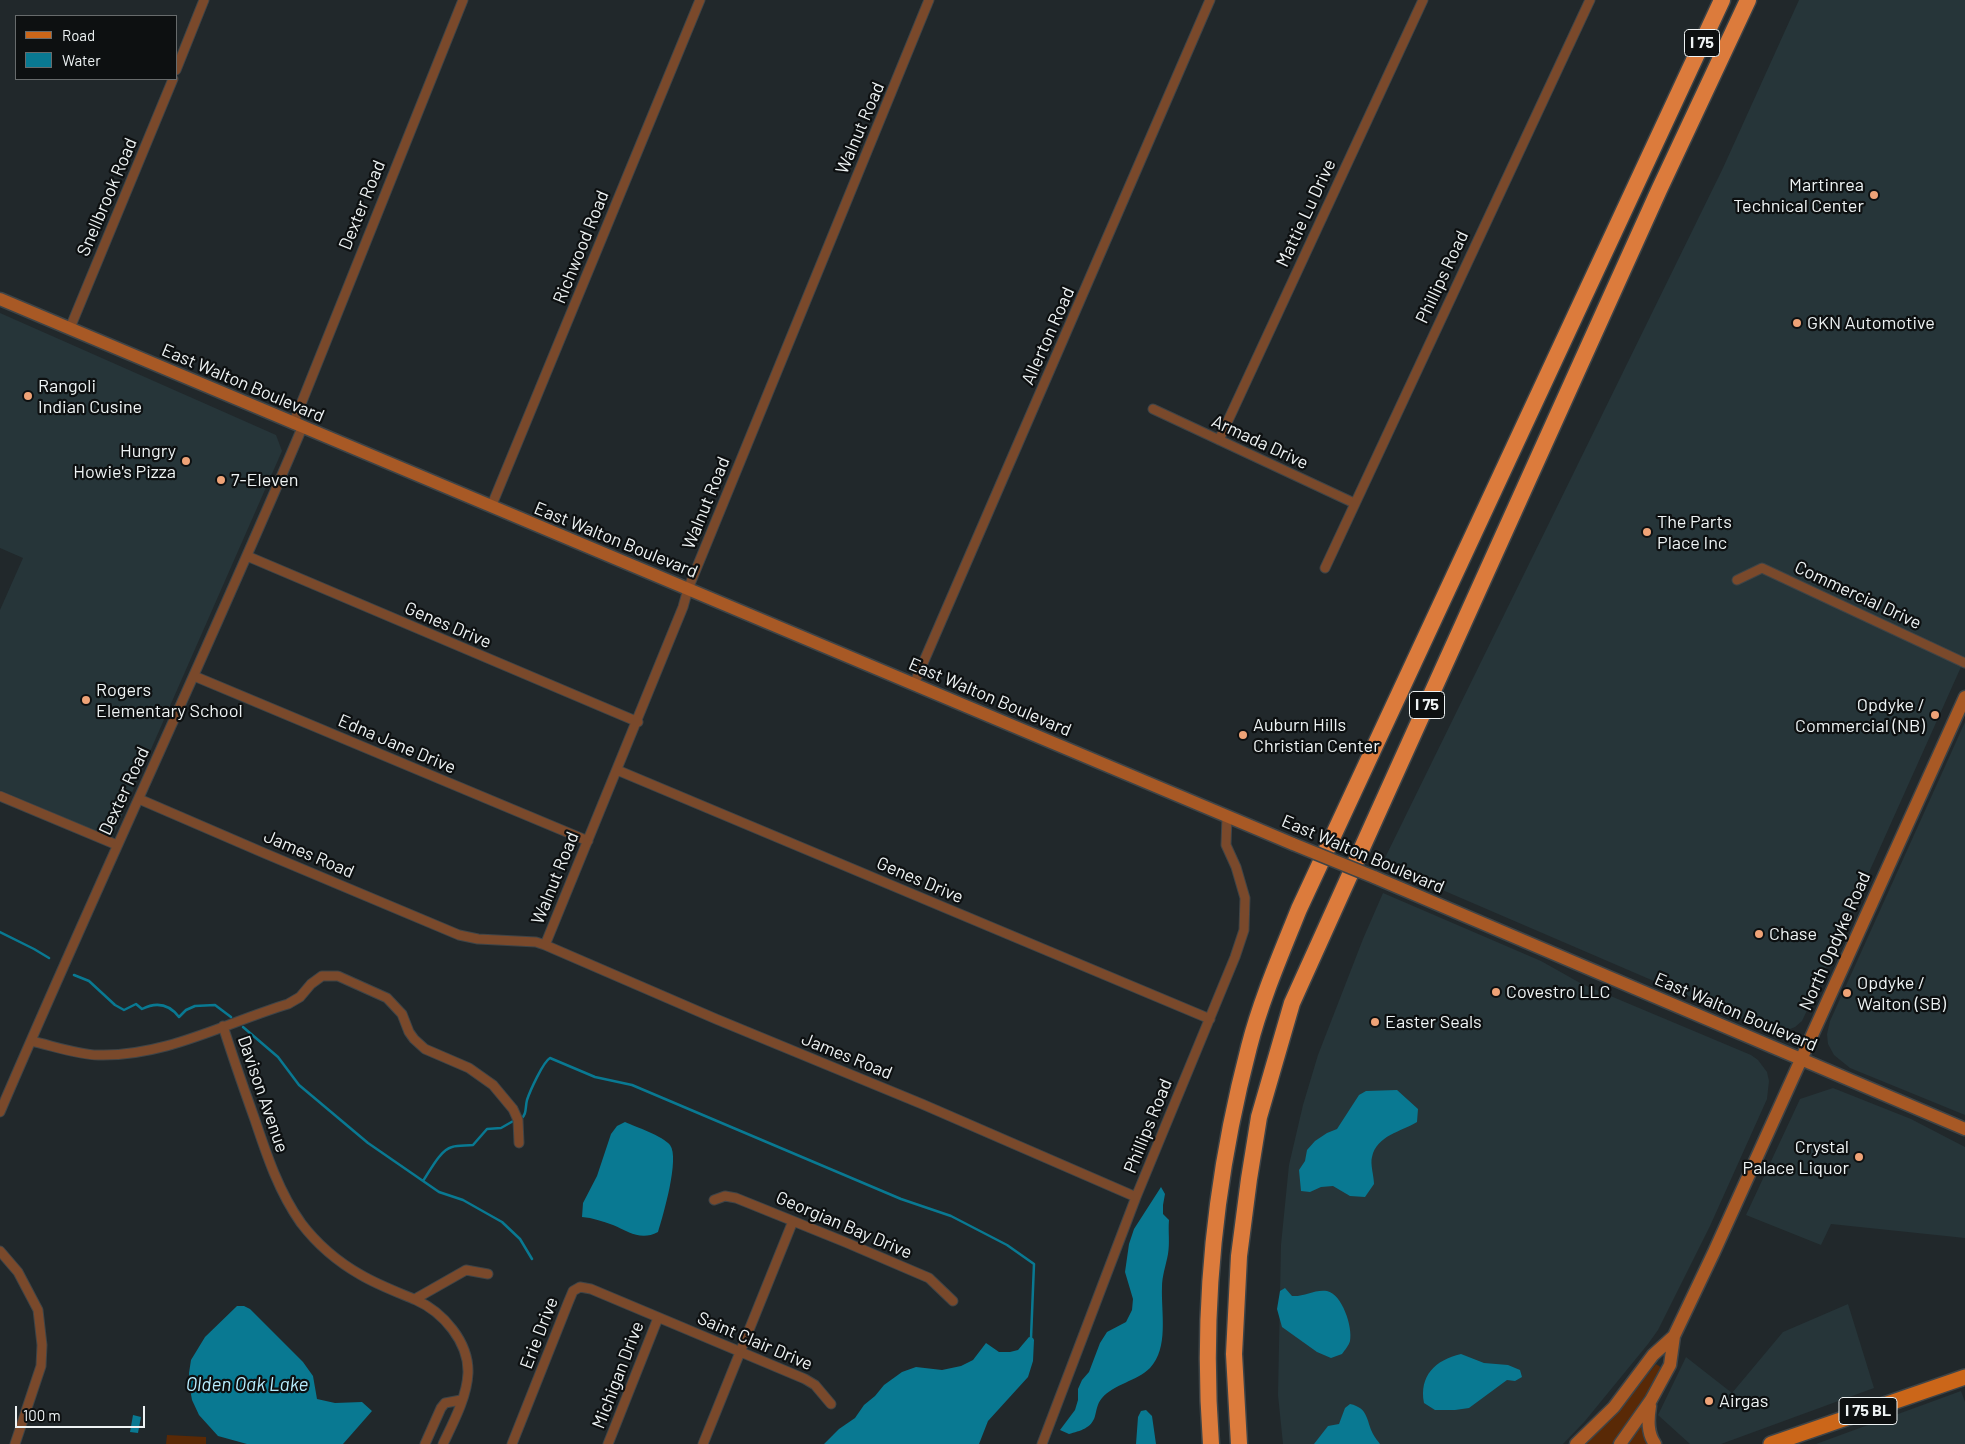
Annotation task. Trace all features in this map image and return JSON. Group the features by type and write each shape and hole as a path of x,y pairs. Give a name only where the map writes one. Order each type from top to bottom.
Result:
{"highway":[{"name":"I 75","path":"1211,1444 1208,1372 1209,1316 1212,1247 1219,1193 1230,1130 1249,1046 1274,971 1299,909 1722,0"},
{"name":"I 75","path":"1239,1444 1234,1354 1239,1256 1249,1179 1260,1117 1292,1003 1659,190 1748,0"}],"main road":[{"name":"East Walton Boulevard","path":"0,299 1965,1129"},
{"name":"North Opdyke Road","path":"1620,1444 1651,1400 1670,1364 1674,1336 1714,1252 1965,697"},
{"name":"North Opdyke Road","path":"1576,1444 1614,1407 1653,1356 1674,1336"},
{"name":"I 75 BL","path":"1771,1444 1965,1377"},
{"path":"1651,1400 1648,1424 1655,1444"}],"street":[{"path":"178,65 204,0"},
{"name":"Dexter Road","path":"0,1112 247,556 463,0"},
{"name":"Richwood Road","path":"491,507 700,0"},
{"name":"Walnut Road","path":"467,936 478,939 536,942 545,945 638,722 683,608 688,589 930,0"},
{"name":"Allerton Road","path":"914,684 1210,0"},
{"name":"Mattie Lu Drive","path":"1219,440 1240,391 1423,0"},
{"name":"Phillips Road","path":"1325,568 1590,0"},
{"name":"Snellbrook Road","path":"70,328 173,80"},
{"name":"Armada Drive","path":"1153,409 1354,503"},
{"name":"Genes Drive","path":"247,556 638,722"},
{"name":"Commercial Drive","path":"1737,580 1762,568 1965,663"},
{"name":"Edna Jane Drive","path":"194,676 588,841"},
{"name":"Genes Drive","path":"617,770 1210,1019"},
{"path":"0,796 117,845"},
{"name":"James Road","path":"139,799 429,923 467,936"},
{"name":"Phillips Road","path":"1042,1444 1136,1197 1210,1019 1244,930 1245,898 1236,868 1226,845 1227,816"},
{"name":"James Road","path":"545,945 724,1023 922,1104 1136,1197"},
{"path":"223,1026 288,1004 300,997 311,984 322,976 338,976 351,981 387,998 394,1004 402,1014 409,1032 425,1049 469,1068 494,1085 513,1109 518,1120 519,1143"},
{"name":"Davison Avenue","path":"31,1041 96,1055 130,1054 164,1048 223,1026 272,1171 287,1201 301,1223 319,1244 340,1261 380,1285 415,1300 440,1316 463,1344 468,1360 468,1374 461,1400 443,1444"},
{"name":"Georgian Bay Drive","path":"714,1200 725,1196 736,1198 929,1278 953,1301"},
{"path":"704,1444 793,1221"},
{"path":"0,1251 18,1272 38,1310 42,1345 41,1366 15,1444"},
{"path":"415,1300 466,1270 488,1274"},
{"name":"Erie Drive","path":"512,1444 573,1291 580,1287 591,1289 658,1318"},
{"name":"Saint Clair Drive","path":"658,1318 815,1385 831,1404"},
{"name":"Michigan Drive","path":"608,1444 658,1318"},
{"path":"425,1444 445,1403 461,1400"}],"shaded area":[{"path":"1799,0 1965,0 1965,658 1802,1021 1795,1027 1783,1032 1763,1028 1382,864 1723,168"},
{"name":"Rogers Elementary School","path":"0,313 276,435 282,451 112,838 0,790 0,610 23,558 0,548"},
{"path":"1965,722 1965,1115 1850,1068 1834,1055 1828,1044 1827,1034 1830,1021"},
{"path":"1383,893 1541,961 1582,984 1751,1055 1758,1060 1767,1072 1769,1081 1767,1099 1710,1226 1658,1330 1585,1421 1563,1444 1283,1444 1278,1395 1281,1245 1289,1165 1303,1105 1318,1055"},
{"path":"1833,1088 1911,1119 1965,1147 1965,1238 1831,1224 1821,1245 1746,1215 1800,1099"},
{"path":"1848,1304 1874,1388 1721,1444 1690,1444 1658,1415 1686,1357 1732,1393 1783,1332"},
{"path":"1656,1364 1662,1368 1646,1397 1612,1444 1585,1444 1625,1403"},
{"path":"1961,1391 1965,1402 1965,1444 1816,1444"},
{"path":"1644,1421 1650,1444 1627,1444"},
{"path":"167,1435 206,1437 206,1444 166,1444"}],"water":[{"path":"1397,1090 1418,1109 1417,1122 1390,1135 1379,1144 1372,1157 1374,1184 1365,1197 1350,1196 1333,1186 1321,1187 1310,1192 1301,1191 1299,1170 1305,1161 1307,1150 1315,1141 1337,1129 1359,1095 1366,1091"},
{"path":"625,1122 662,1138 670,1145 673,1152 672,1174 667,1201 658,1232 652,1235 641,1236 605,1222 582,1217 583,1203 597,1176 611,1134 617,1126"},
{"path":"1161,1187 1165,1194 1163,1214 1169,1220 1169,1241 1162,1283 1163,1330 1160,1351 1150,1368 1139,1376 1113,1389 1102,1398 1093,1420 1088,1426 1069,1434 1060,1430 1075,1410 1078,1400 1078,1389 1082,1380 1089,1372 1100,1343 1107,1332 1126,1322 1132,1310 1133,1299 1125,1272 1129,1244 1134,1229"},
{"path":"1285,1288 1292,1296 1327,1291 1337,1298 1342,1304 1350,1328 1349,1343 1342,1354 1331,1358 1317,1352 1282,1327 1277,1309 1280,1291"},
{"name":"Olden Oak Lake","path":"237,1306 244,1306 250,1309 303,1362 313,1376 317,1399 335,1403 362,1402 372,1411 343,1444 247,1444 218,1436 199,1415 192,1400 189,1383 191,1360 205,1337"},
{"path":"1029,1337 1034,1340 1033,1361 1028,1377 988,1421 979,1444 824,1444 839,1429 855,1418 864,1405 884,1385 902,1372 916,1367 942,1370 961,1366 973,1360 986,1343 999,1352 1010,1352 1018,1350"},
{"path":"1461,1354 1484,1363 1508,1365 1520,1370 1522,1377 1515,1381 1507,1380 1469,1408 1435,1410 1424,1403 1423,1393 1427,1377 1444,1360"},
{"path":"1350,1404 1364,1412 1373,1434 1380,1444 1314,1444 1328,1426 1339,1424 1345,1408"},
{"path":"1146,1410 1152,1416 1156,1444 1136,1444 1138,1417 1141,1411"},
{"path":"133,1415 141,1417 138,1433 130,1432"}],"waterway":[{"path":"0,932 49,958"},
{"path":"74,975 89,981 115,1005 124,1010 136,1004 142,1009 157,1005 171,1009 179,1017 186,1010 195,1006 215,1005 231,1017"},
{"path":"243,1027 278,1057 299,1085 368,1143 439,1192 463,1200 502,1222 520,1239 532,1259"},
{"path":"521,1119 525,1113 527,1100 534,1084 550,1058 595,1077 632,1085 901,1199 951,1216 1007,1245 1034,1264 1031,1338"},
{"path":"423,1181 443,1152 455,1146 473,1145 487,1129 501,1128 515,1120"}],"place":[{"name":"Martinrea Technical Center","path":"1874,195"},
{"name":"GKN Automotive","path":"1797,323"},
{"name":"Rangoli Indian Cusine","path":"28,396"},
{"name":"Hungry Howie's Pizza","path":"186,461"},
{"name":"7-Eleven","path":"221,480"},
{"name":"The Parts Place Inc","path":"1647,532"},
{"name":"Rogers Elementary School","path":"86,700"},
{"name":"Opdyke / Commercial (NB)","path":"1935,715"},
{"name":"Auburn Hills Christian Center","path":"1243,735"},
{"name":"Chase","path":"1759,934"},
{"name":"Covestro LLC","path":"1496,992"},
{"name":"Opdyke / Walton (SB)","path":"1847,993"},
{"name":"Easter Seals","path":"1375,1022"},
{"name":"Crystal Palace Liquor","path":"1859,1157"},
{"name":"Airgas","path":"1709,1401"}]}
